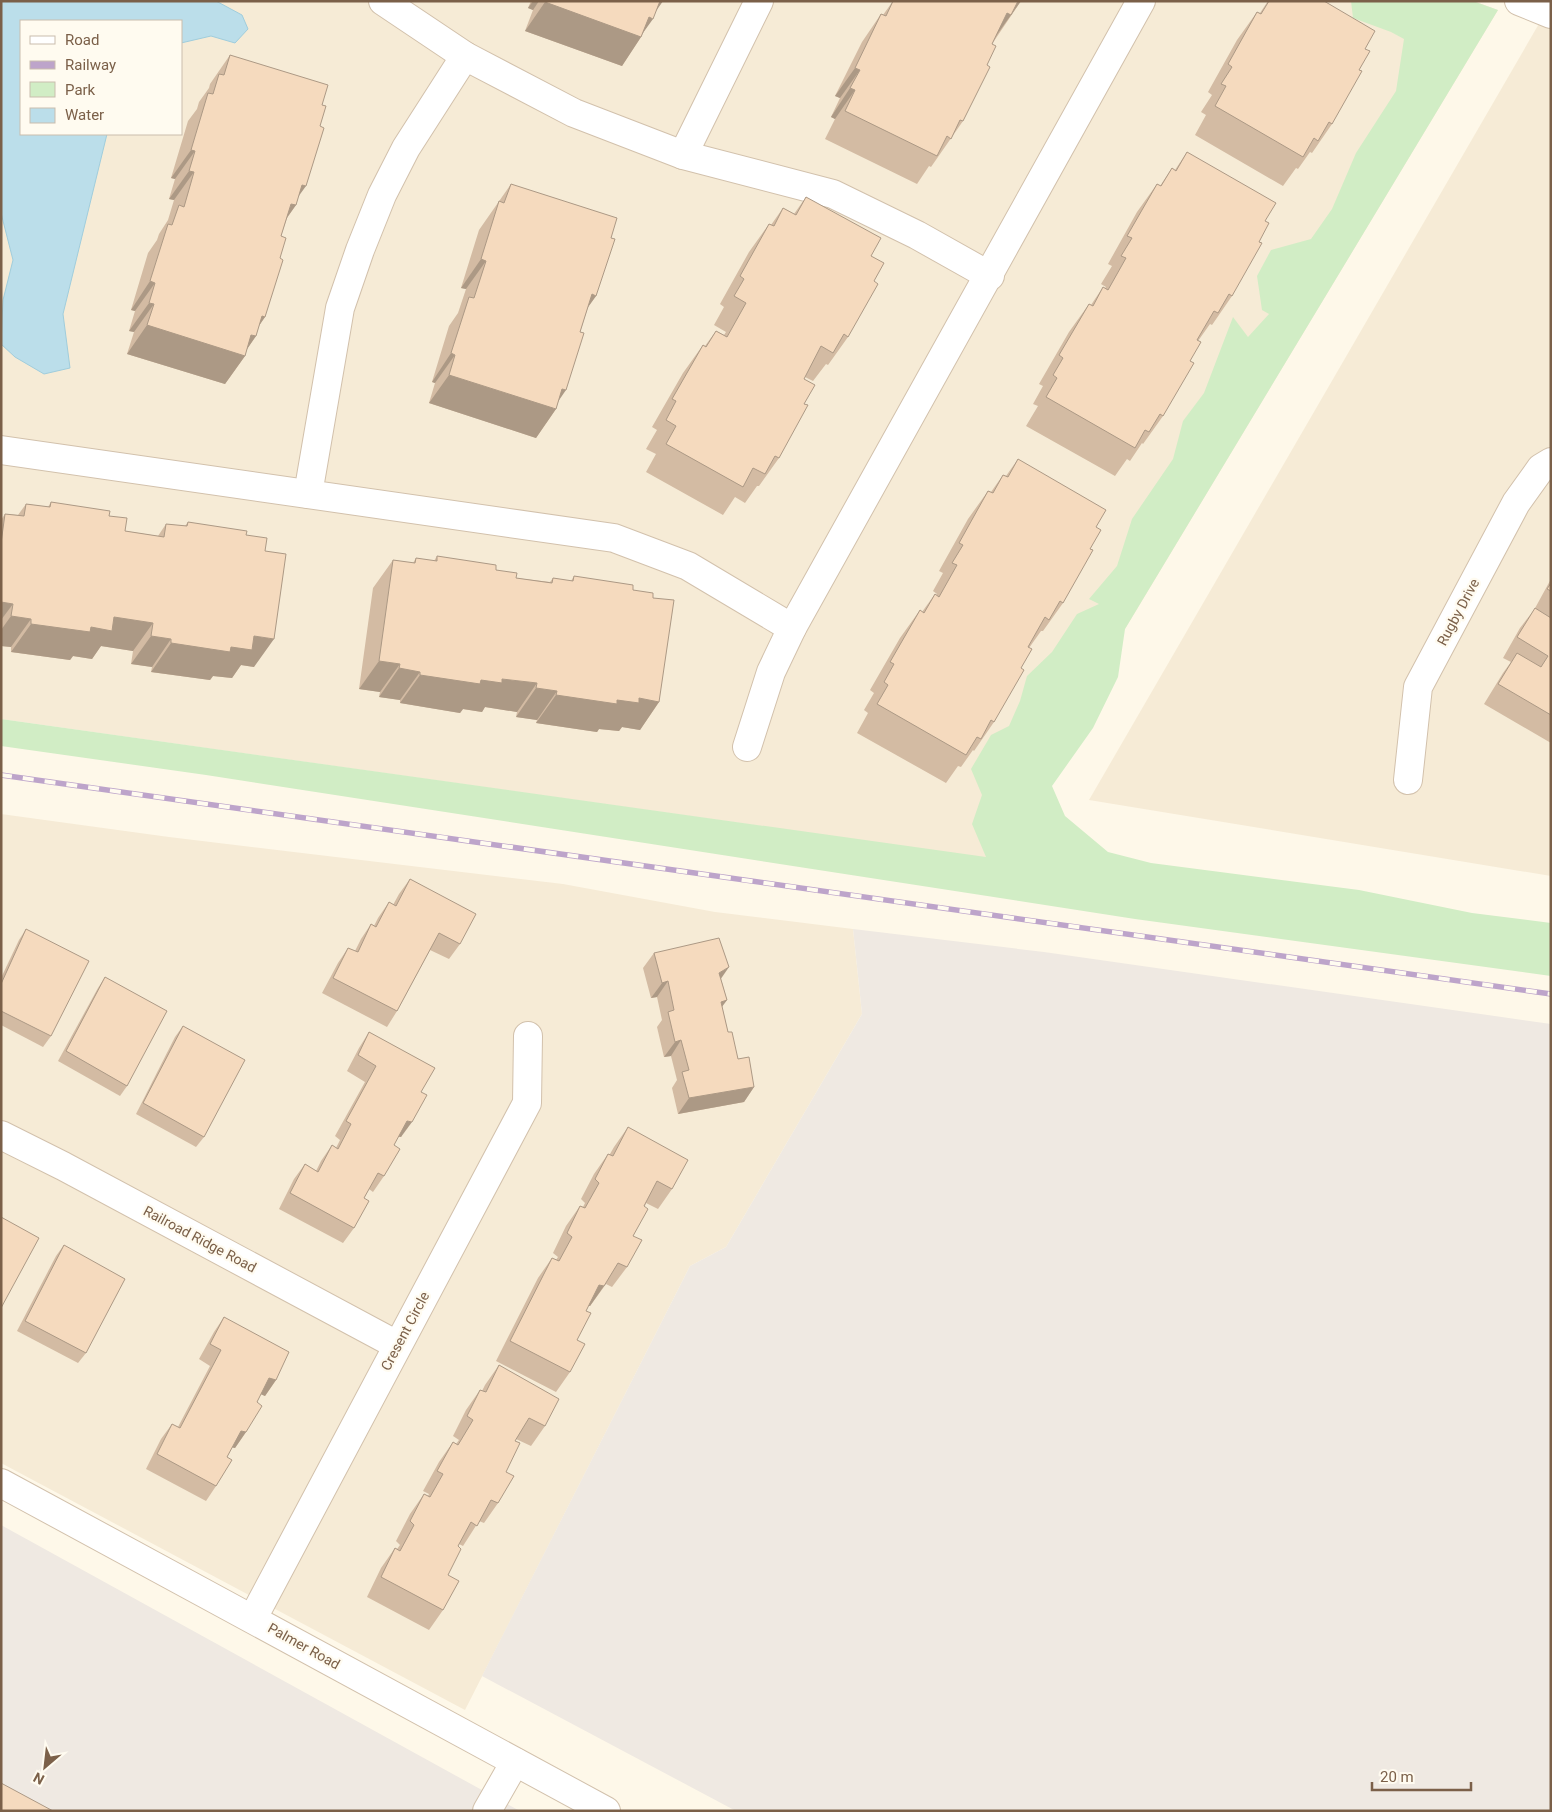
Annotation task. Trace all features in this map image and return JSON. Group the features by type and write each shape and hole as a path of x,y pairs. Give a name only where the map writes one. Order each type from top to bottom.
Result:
{"street":[{"path":"683,155 759,1"},
{"path":"747,747 771,672 792,628 990,276 1141,1"},
{"path":"1519,1 1551,14"},
{"path":"393,4 464,56 574,113 683,155 833,194 916,235 990,276"},
{"path":"308,494 340,308 360,250 382,195 406,148 464,56"},
{"path":"1,450 614,538 688,566 792,628"},
{"name":"Rugby Drive","path":"1408,780 1418,687 1516,503 1541,468 1551,462"},
{"name":"Cresent Circle","path":"252,1618 527,1102 528,1036"},
{"name":"Railroad Ridge Road","path":"1,1135 72,1170 397,1345"},
{"name":"Palmer Road","path":"1,1482 606,1811"},
{"path":"487,1811 515,1762"}],"shaded area":[{"path":"1,1 1473,1 1498,10 987,858 1,719"},
{"path":"1551,3 1551,876 1089,800"},
{"path":"1,814 169,837 563,884 715,912 853,929 862,1014 726,1247 690,1266 465,1710 1,1463"},
{"path":"853,929 1044,952 1551,1024 1551,1811 736,1811 482,1676 690,1266 726,1247 862,1014"},
{"path":"1,1525 520,1811 1,1811"}],"green space":[{"path":"1351,1 1473,1 1498,10 1125,629 1118,677 1093,728 1052,786 1065,816 1108,852 1151,863 1359,890 1472,913 1551,923 1551,976 1135,919 206,775 1,746 1,719 986,857 972,824 982,795 971,769 991,735 1009,726 1020,701 1027,676 1052,652 1077,614 1099,604 1089,599 1117,566 1132,519 1173,459 1183,421 1204,393 1233,317 1248,337 1269,314 1262,310 1257,276 1271,250 1311,239 1332,209 1356,153 1396,91 1404,39 1391,32 1353,18"}],"water":[{"path":"1,1 216,1 242,15 248,29 235,43 211,36 182,43 182,20 20,20 20,135 107,135 63,314 70,368 44,374 15,357 1,344 3,300 13,260 1,213"}],"building":[{"path":"546,1 660,1 653,19 649,17 641,37"},
{"path":"893,1 1018,1 1011,15 1007,13 992,44 996,46 987,65 990,67 963,121 960,120 951,139 947,136 937,156 845,111 855,90 850,88 860,70 855,68 881,14 886,16"},
{"path":"1269,1 1324,1 1375,31 1365,49 1370,51 1359,70 1362,71 1332,124 1329,122 1318,141 1314,138 1303,157 1215,106 1226,86 1221,84 1232,67 1228,64 1257,12 1261,14"},
{"path":"230,55 328,85 322,105 326,106 320,126 324,128 306,186 302,185 296,205 291,204 281,236 286,238 280,258 283,260 265,317 262,316 256,336 251,335 245,356 147,325 154,304 149,303 155,283 150,281 168,224 172,225 179,205 184,207 194,172 189,171 195,151 191,150 208,93 213,94 219,74 224,75"},
{"path":"1187,152 1276,203 1265,221 1269,223 1259,242 1262,243 1232,296 1229,294 1218,313 1214,311 1197,340 1201,342 1190,361 1194,363 1163,416 1160,414 1149,432 1145,430 1135,448 1046,397 1057,378 1053,375 1063,358 1059,355 1089,304 1093,306 1103,287 1108,290 1126,258 1121,256 1132,238 1127,236 1157,184 1161,186 1172,168 1176,171"},
{"path":"511,184 617,218 611,238 615,239 596,296 592,294 580,332 584,333 566,390 562,389 556,409 449,375 455,355 451,353 469,297 474,298 486,261 481,259 499,201 504,203"},
{"path":"806,197 881,238 871,256 884,263 874,281 878,284 848,337 844,334 833,353 821,346 804,379 815,385 804,404 808,405 779,458 775,456 765,474 753,468 743,487 666,444 676,426 666,420 676,401 672,399 703,345 706,347 716,331 727,337 746,303 734,296 744,279 740,276 769,224 774,226 783,208 796,215"},
{"path":"1018,459 1106,510 1096,527 1101,530 1090,549 1093,550 1063,603 1060,601 1049,620 1045,617 1028,647 1032,649 1021,668 1024,670 994,722 991,720 981,739 977,737 966,755 877,704 888,685 884,682 894,664 890,662 920,610 924,613 935,594 939,597 957,565 952,563 963,545 959,543 988,491 993,493 1003,475 1008,477"},
{"path":"51,502 110,511 109,516 127,518 125,531 164,537 166,524 187,526 188,522 247,531 246,535 267,538 265,551 286,554 274,639 254,636 252,650 231,647 230,652 171,643 171,639 151,636 153,623 114,617 112,631 91,627 90,632 31,624 31,619 11,616 13,604 1,602 1,543 5,514 24,516 26,504 50,507"},
{"path":"437,556 496,565 496,570 517,573 516,578 552,583 553,578 573,581 574,576 633,585 633,590 653,593 653,598 674,600 659,702 639,698 639,703 617,700 617,704 556,695 557,691 536,688 537,683 502,679 502,683 481,680 480,684 420,675 420,672 399,668 400,664 379,661 393,560 415,563 416,558 437,561"},
{"path":"1551,583 1551,591 1547,589"},
{"path":"1535,608 1551,618 1551,715 1498,684 1517,653 1541,667 1548,656 1517,637"},
{"path":"410,879 476,914 460,944 439,933 397,1011 333,978 348,948 358,952 371,924 376,927 389,902 396,906"},
{"path":"26,929 89,961 51,1036 1,1011 1,984"},
{"path":"719,938 729,967 719,973 727,1000 721,1002 728,1032 732,1032 738,1059 749,1057 754,1087 689,1098 682,1072 689,1070 681,1040 675,1042 668,1012 674,1010 668,981 662,983 654,953"},
{"path":"105,977 167,1011 127,1086 66,1051"},
{"path":"183,1026 245,1060 204,1137 143,1103"},
{"path":"369,1032 435,1068 421,1092 427,1095 412,1122 407,1121 394,1145 400,1149 384,1176 378,1173 364,1198 369,1201 354,1228 290,1193 305,1164 318,1172 332,1145 338,1149 351,1124 346,1121 376,1066 358,1055"},
{"path":"628,1127 688,1160 672,1189 657,1181 644,1206 648,1209 633,1236 642,1240 627,1267 618,1263 604,1286 599,1285 586,1311 591,1313 577,1340 585,1344 570,1372 510,1341 552,1258 559,1261 572,1237 567,1233 580,1206 585,1208 599,1183 595,1179 608,1154 613,1156"},
{"path":"1,1217 39,1238 1,1308"},
{"path":"64,1245 125,1279 86,1353 25,1321"},
{"path":"224,1317 289,1352 276,1380 269,1378 257,1402 262,1406 246,1432 241,1431 227,1457 232,1460 216,1486 157,1454 172,1424 180,1428 221,1350 210,1344"},
{"path":"499,1365 559,1399 545,1426 529,1418 515,1441 520,1443 506,1472 514,1476 498,1503 491,1500 477,1526 471,1522 458,1546 461,1549 448,1575 459,1581 443,1610 381,1577 395,1548 400,1551 414,1525 410,1521 424,1494 430,1497 443,1474 437,1471 453,1442 458,1445 473,1420 467,1416 480,1390 486,1392"},
{"path":"1,1783 53,1811 1,1811"}],"railway":[{"path":"1,775 1551,994"}]}
